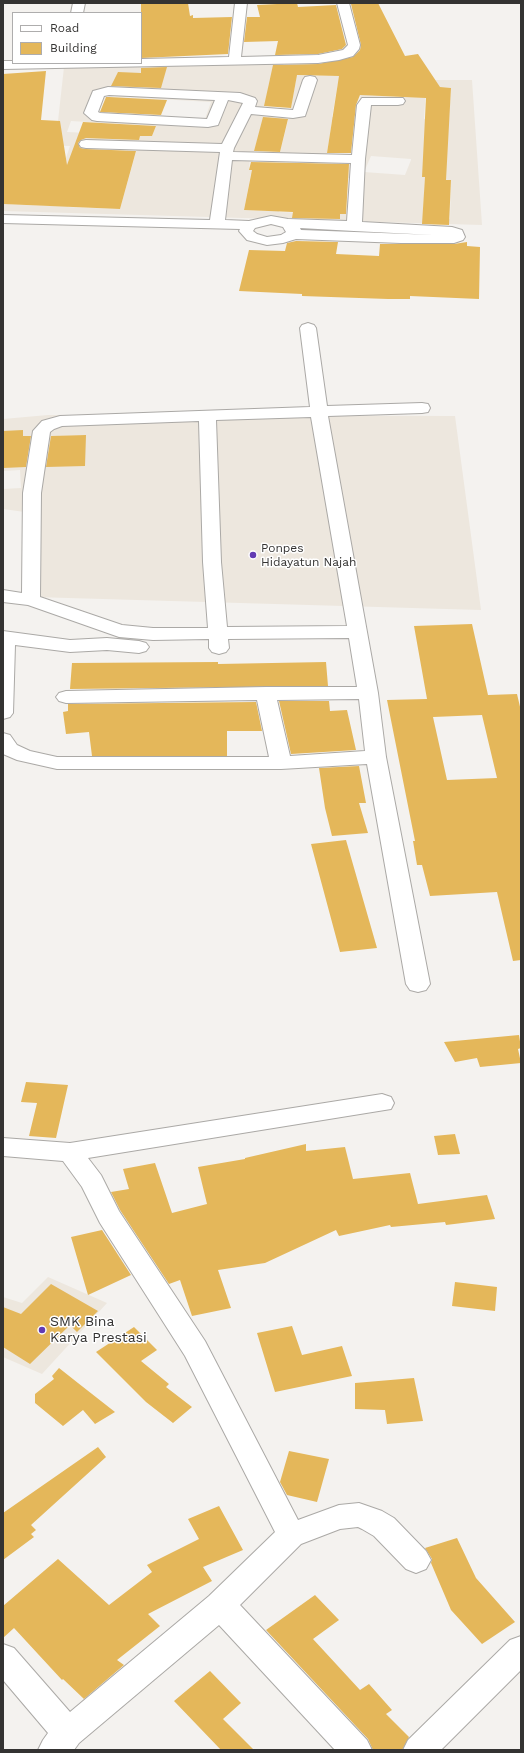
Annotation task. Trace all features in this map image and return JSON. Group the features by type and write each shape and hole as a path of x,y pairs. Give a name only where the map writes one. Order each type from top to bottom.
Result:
{"street":[{"path":"235,60 234,46 240,3"},
{"path":"142,63 318,59 348,53 353,49 354,45 343,3"},
{"path":"3,65 96,64"},
{"path":"247,110 293,114 300,113 310,80"},
{"path":"217,224 227,152 250,103 248,100 240,97 106,92 98,94 91,113 94,116 102,117 208,123 213,122 223,97"},
{"path":"354,227 358,159 364,105 367,101 398,101"},
{"path":"86,144 358,159"},
{"path":"3,219 217,224 249,229"},
{"path":"3,226 249,229 262,221 271,220 290,229 417,239 454,239 458,237 457,233 452,231 354,227 290,229"},
{"path":"249,229 252,237 267,241 283,239 290,229"},
{"path":"308,328 319,412 368,693 376,757 418,984"},
{"path":"31,600 32,492 42,430 48,425 60,421 422,408"},
{"path":"207,416 212,562 218,640"},
{"path":"3,596 31,600 113,638 155,648 218,640 359,640"},
{"path":"3,713 4,637 28,642 70,646 113,638"},
{"path":"66,697 266,693 368,693"},
{"path":"266,693 281,763"},
{"path":"3,739 10,749 24,756 57,763 281,763 376,757"},
{"path":"3,1147 70,1152 382,1103"},
{"path":"70,1152 92,1182 109,1216 195,1349 291,1535"},
{"path":"3,1658 61,1741 220,1605 291,1535 339,1517 358,1515 384,1527 416,1560"},
{"path":"220,1605 356,1750"},
{"path":"418,1750 521,1650"}],"shaded area":[{"path":"365,60 372,80 472,80 482,225 3,211 3,204 50,206 70,146 3,144 56,139 64,67","holes":["283,62 349,63 349,76 282,75","270,79 296,80 290,111 264,110","338,83 362,84 357,118 332,117","403,83 401,97 365,95","426,87 451,88 449,120 424,119","106,96 211,102 205,119 98,113","263,119 288,120 279,156 253,155","71,121 156,126 152,136 67,132","332,121 357,122 353,155 327,154","86,147 137,148 120,209 68,207","371,156 411,160 405,175 364,172","250,158 346,160 345,172 249,170","251,174 275,175 269,211 244,210","284,175 306,213 279,212","324,177 349,178 346,214 320,214","425,179 451,180 450,219 423,218"]},
{"name":"Ponpes Hidayatun Najah","path":"48,415 455,416 481,610 34,597 32,513 3,509 3,489 21,488 20,470 3,471 3,419","holes":["85,435 56,466 58,436"]},
{"name":"SMK Bina Karya Prestasi","path":"48,1277 107,1303 42,1374 3,1357 3,1297 22,1303"}],"building":[{"path":"188,3 190,16 193,15 193,18 232,17 228,54 142,58 141,4"},
{"path":"297,3 298,7 336,5 346,45 342,49 318,54 275,55 278,41 244,42 247,17 260,17 257,5"},
{"path":"378,3 405,56 418,54 440,87 451,88 446,180 451,180 449,225 422,224 425,177 422,177 426,98 360,95 356,105 351,153 327,153 339,76 297,75 291,108 264,106 273,65 318,64 353,57 360,50 361,45 351,4"},
{"path":"167,67 161,88 111,86 118,72 141,73 141,68"},
{"path":"46,71 41,120 60,121 67,165 83,122 156,126 152,136 140,136 139,140 86,138 78,143 80,148 86,149 136,151 120,209 3,204 3,74"},
{"path":"106,97 167,100 161,115 100,112"},
{"path":"263,117 288,119 280,152 254,151"},
{"path":"251,162 349,164 346,214 340,214 340,219 292,218 293,212 244,210 252,170 249,170"},
{"path":"296,241 338,242 336,254 379,256 380,244 454,244 467,242 467,246 480,247 479,299 410,296 410,299 388,299 302,296 302,294 239,291 249,250 285,251 287,243"},
{"path":"23,430 23,436 31,436 26,467 3,468 3,431"},
{"path":"86,435 85,466 46,467 51,436"},
{"path":"472,624 488,695 517,694 521,711 521,960 513,961 497,892 430,896 422,865 417,865 413,841 415,841 387,700 427,699 414,626","holes":["482,715 497,778 447,780 433,717"]},
{"path":"218,662 218,664 326,662 328,686 70,689 72,663"},
{"path":"279,701 329,701 330,711 347,710 356,750 291,754"},
{"path":"256,702 262,731 227,731 227,756 92,756 89,732 66,734 63,712 68,711 68,704"},
{"path":"359,766 366,803 359,803 368,833 332,836 325,808 319,768"},
{"path":"346,840 377,948 340,952 311,844"},
{"path":"519,1035 521,1048 518,1049 521,1063 480,1067 477,1058 455,1062 444,1042"},
{"path":"26,1082 68,1085 56,1138 29,1136 37,1103 21,1102"},
{"path":"455,1134 460,1154 438,1155 434,1136"},
{"path":"306,1144 306,1151 345,1147 353,1179 410,1173 418,1204 487,1195 495,1219 446,1225 445,1222 391,1227 390,1225 339,1236 336,1230 265,1263 218,1270 231,1308 192,1316 180,1280 169,1284 120,1210 111,1192 129,1189 123,1169 155,1163 172,1213 207,1204 198,1167 245,1159"},
{"path":"102,1230 131,1275 88,1295 71,1237"},
{"path":"455,1282 497,1287 495,1311 452,1306"},
{"name":"SMK Bina Karya Prestasi","path":"51,1284 98,1311 77,1332 70,1325 30,1364 3,1347 3,1307 21,1314"},
{"path":"292,1326 302,1355 342,1346 352,1376 275,1392 257,1333"},
{"path":"134,1327 157,1350 141,1361 169,1384 166,1387 192,1407 173,1423 146,1402 96,1352"},
{"path":"59,1368 115,1412 95,1424 83,1410 63,1426 35,1403 35,1394 54,1379 52,1376"},
{"path":"414,1378 423,1421 387,1424 385,1410 355,1409 355,1383"},
{"path":"98,1447 106,1457 31,1525 36,1530 31,1534 34,1537 3,1560 3,1513"},
{"path":"289,1451 329,1459 317,1502 287,1495 280,1482"},
{"path":"219,1506 243,1550 203,1567 212,1581 148,1614 160,1626 117,1660 124,1665 84,1699 63,1679 62,1680 14,1628 3,1638 3,1606 58,1559 109,1605 152,1572 147,1565 199,1539 188,1519"},
{"path":"457,1538 476,1578 515,1622 482,1644 451,1610 431,1563 432,1559 425,1548"},
{"path":"315,1595 339,1620 313,1639 360,1690 369,1684 392,1710 386,1714 409,1737 402,1750 373,1750 368,1739 266,1630"},
{"path":"210,1671 241,1703 223,1719 254,1750 221,1750 174,1701"}],"place":[{"name":"Ponpes Hidayatun Najah","path":"253,555"},
{"name":"SMK Bina Karya Prestasi","path":"42,1330"}]}
